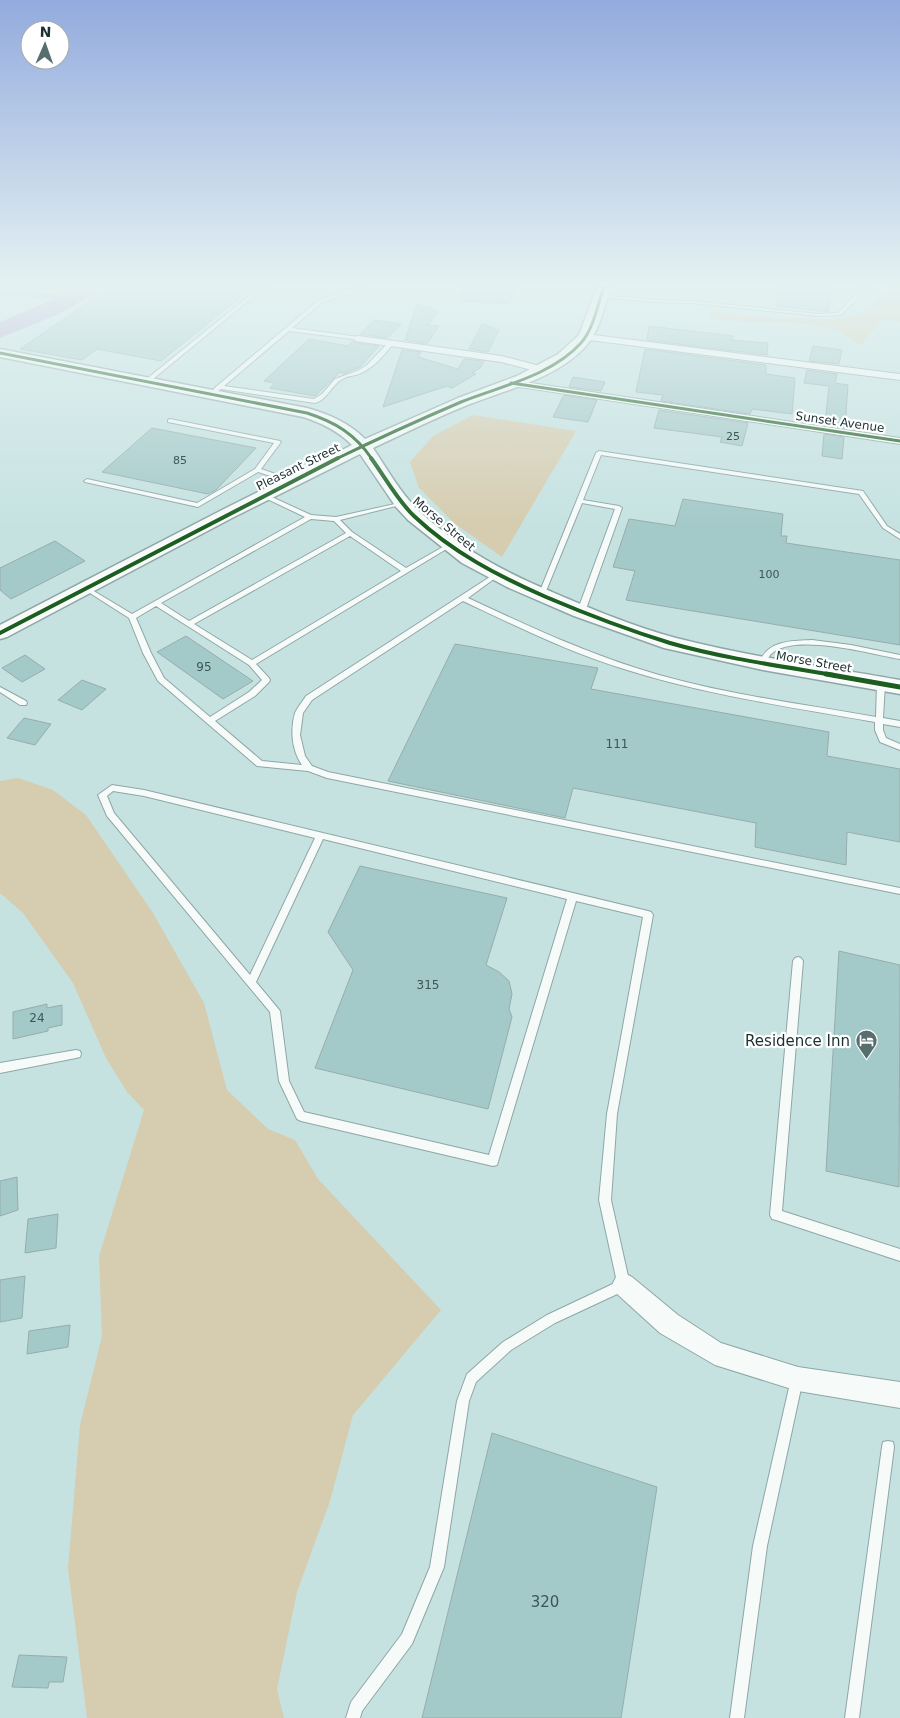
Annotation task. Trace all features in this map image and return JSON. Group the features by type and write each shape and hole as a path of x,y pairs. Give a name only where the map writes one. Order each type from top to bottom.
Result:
{"street":[{"name":"Morse Street","path":"64,367 145,383 214,391 307,413 328,420 350,432 363,446 402,503 414,516 450,545 496,574 541,596 581,612 672,643 763,663 890,686"},
{"path":"532,367 543,370"},
{"name":"Pleasant Street","path":"0,633 263,495 363,446 461,402 548,367"},
{"path":"823,367 900,377"},
{"name":"Sunset Avenue","path":"511,383 900,441"},
{"path":"624,1285 669,1324 715,1353 798,1379 900,1395"}],"lane":[{"path":"145,383 164,367"},
{"path":"214,391 242,367"},
{"path":"214,391 315,400 322,399 335,382 343,376 356,373 367,367"},
{"path":"87,481 198,505 257,470 278,442 170,421"},
{"path":"541,596 599,453 861,492 885,527 900,537"},
{"path":"257,470 294,481"},
{"path":"263,495 310,517 336,519 402,503"},
{"path":"579,501 620,508 581,612"},
{"path":"132,617 310,517"},
{"path":"336,519 350,533 406,571"},
{"path":"188,624 350,533"},
{"path":"252,663 450,545"},
{"path":"309,768 301,757 296,735 299,714 309,698 463,598 496,574"},
{"path":"86,588 132,617 147,653 161,679 260,764 309,768 327,775 900,891"},
{"path":"463,598 555,642 626,667 733,695 900,724"},
{"path":"156,604 252,663 266,680 252,694 210,720"},
{"path":"763,663 768,653 780,645 810,641 900,657"},
{"path":"890,686 879,720 879,730 883,740 900,746"},
{"path":"0,689 23,703"},
{"path":"353,1718 356,1707 407,1638 437,1567 463,1401 471,1378 514,1341 551,1319 624,1285 605,1200 612,1114 648,915 136,792 112,788 102,795 110,814 275,1011 284,1081 301,1116 493,1161 572,898"},
{"path":"251,983 320,836"},
{"path":"798,962 776,1215 900,1255"},
{"path":"0,1068 76,1054"},
{"path":"737,1718 760,1546 798,1379"},
{"path":"852,1718 888,1447"}],"shaded area":[{"path":"473,415 576,431 502,557 454,523 419,488 410,462 433,436"},
{"path":"18,778 53,790 86,815 153,913 204,1003 227,1090 268,1129 295,1140 318,1179 441,1310 353,1415 330,1501 297,1592 277,1689 284,1718 87,1718 68,1568 80,1425 102,1336 99,1256 144,1110 127,1092 106,1058 73,983 23,913 0,893 0,781"}],"building":[{"path":"279,367 360,367 343,374 340,372 315,396 270,388 275,383 264,381"},
{"path":"396,367 452,367 458,369 459,367 480,367 472,373 476,374 452,388 447,386 383,407"},
{"path":"641,367 766,367 766,374 795,378 792,414 752,409 750,414 661,401 663,395 636,392"},
{"path":"807,370 837,374 835,383 848,385 845,428 825,425 829,386 804,383"},
{"path":"573,377 605,382 601,391 569,387"},
{"path":"564,395 597,400 588,422 553,417"},
{"path":"659,410 748,423 742,446 720,442 722,437 654,428"},
{"path":"152,428 256,448 216,490 208,494 102,472"},
{"path":"824,434 844,437 842,459 822,456"},
{"path":"683,499 783,514 781,536 787,536 786,543 900,560 900,645 626,600 635,571 613,567 629,519 675,526"},
{"path":"55,541 85,561 11,599 0,590 0,568"},
{"path":"186,636 253,681 223,699 157,652"},
{"path":"455,644 598,668 591,689 829,732 827,756 900,769 900,842 847,832 846,865 755,847 756,823 573,788 565,818 388,781"},
{"path":"25,655 45,669 22,682 2,668"},
{"path":"82,680 106,689 82,710 58,700"},
{"path":"24,718 51,724 35,745 7,738"},
{"path":"360,866 507,898 486,965 499,972 509,981 512,994 509,1009 512,1017 488,1109 315,1068 353,970 328,932"},
{"name":"Residence Inn","path":"839,951 900,965 899,1187 826,1171"},
{"path":"47,1004 47,1008 62,1005 62,1025 48,1028 48,1031 13,1039 13,1012"},
{"path":"17,1177 18,1210 0,1216 0,1181"},
{"path":"58,1214 56,1248 25,1253 28,1219"},
{"path":"25,1276 22,1318 0,1322 0,1280"},
{"path":"70,1325 68,1347 27,1354 29,1331"},
{"path":"492,1433 657,1487 621,1718 422,1718"},
{"path":"19,1655 67,1657 63,1682 49,1682 48,1688 12,1687"}],"cycle path":[{"path":"73,367 307,413 328,420 350,433 363,446 402,503 414,516 469,559 514,583 581,612 671,643 763,663 900,687"},
{"path":"0,633 317,468 451,406 508,385 548,367"},
{"path":"511,383 900,441"}],"place":[{"name":"Residence Inn","path":"866,1060"}]}
